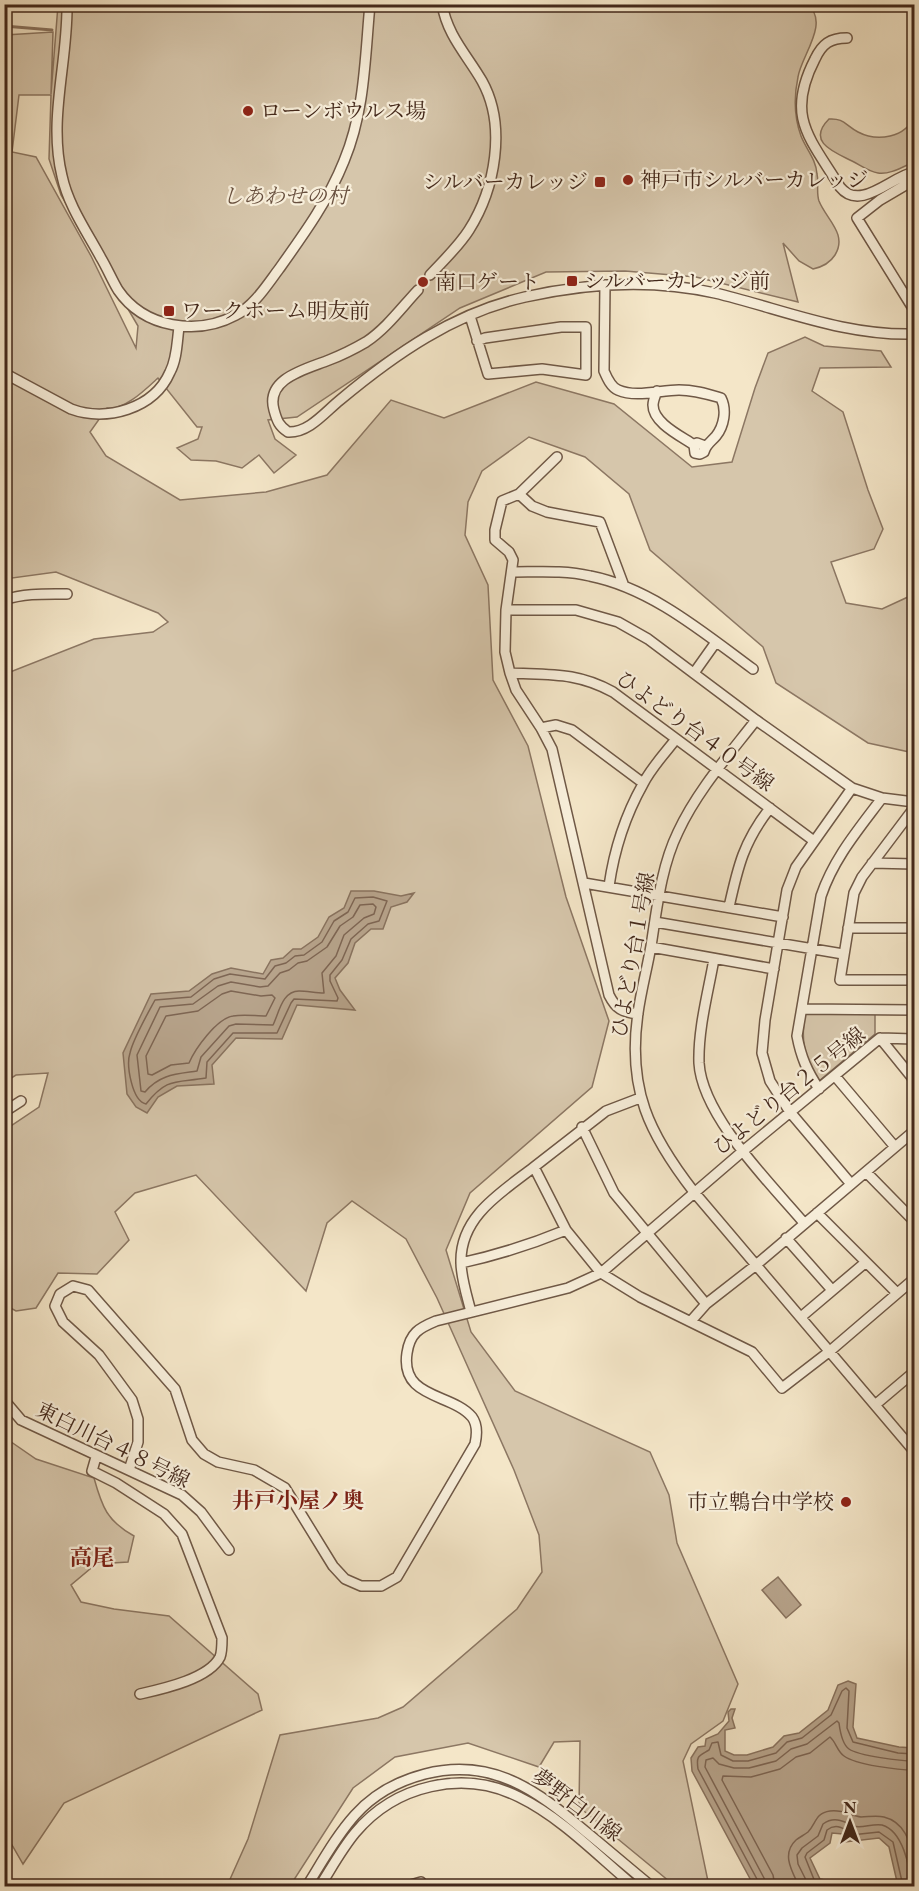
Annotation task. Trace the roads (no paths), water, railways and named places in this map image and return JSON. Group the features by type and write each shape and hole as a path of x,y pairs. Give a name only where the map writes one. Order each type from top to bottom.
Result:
{"street":[{"path":"67,4 56,126 57,153 62,178 71,202 119,291 148,316 179,327 197,327 237,315 266,286 315,219 344,161 355,126 366,61 370,4"},
{"path":"430,275 468,231 481,207 489,187 495,134 490,104 482,82 450,32 442,4"},
{"path":"847,38 827,41 820,49 805,79 801,98 802,123 840,187 848,194 866,196 890,181 915,172"},
{"path":"915,180 880,200 857,218 915,310"},
{"path":"605,285 604,371 616,389 632,393 657,391 695,391 722,398 724,414 722,424 718,434 705,446 704,452 695,453 694,445 661,421 653,406 657,391"},
{"path":"418,290 368,341 344,354 292,374 280,384 273,398 278,426 288,432 304,430 396,355 424,337 470,316 523,297 558,290 605,285 657,285 688,288 715,293 827,325 857,331 915,334"},
{"path":"470,316 477,341 488,374 542,369 586,375 586,327 552,329 477,341"},
{"path":"4,373 82,413 97,415 119,413 141,404 168,378 175,360 179,327"},
{"path":"557,457 519,494 502,501 495,540 509,552 513,560 506,610 506,652 516,690 552,749 609,995 614,1005 623,1012 638,1014"},
{"path":"519,494 532,506 547,512 600,522 624,586"},
{"path":"512,572 560,572 590,576 624,586 646,595 753,669"},
{"path":"4,600 34,593 67,594"},
{"path":"506,610 576,610 618,622 648,639 852,789 882,798 915,802"},
{"path":"694,673 716,642"},
{"name":"ひよどり台４０号線","path":"510,673 571,675 594,681 613,692 814,841"},
{"name":"ひよどり台１号線","path":"756,720 692,804 677,834 658,896 638,1014 634,1057 640,1098 649,1123 669,1160 915,1451"},
{"path":"541,728 556,725 572,730 643,783"},
{"path":"609,886 613,859 625,822 643,783 676,738"},
{"path":"851,1184 790,1112 770,1081 762,1053 765,1020 787,890 796,867 852,789"},
{"path":"819,1089 807,1071 800,1053 798,1036 821,896 836,860 882,798"},
{"path":"729,907 744,849 755,827 770,808"},
{"path":"915,808 872,863 854,893 840,980 915,980"},
{"path":"872,863 915,864"},
{"path":"584,883 783,917"},
{"path":"655,922 843,954"},
{"path":"848,928 915,928"},
{"path":"651,948 774,969"},
{"path":"714,959 702,1029 699,1065 706,1091 719,1119 804,1223"},
{"path":"802,1009 915,1010"},
{"path":"880,1038 915,1080"},
{"name":"ひよどり台２５号線","path":"129,1470 138,1442 138,1419 132,1400 119,1382 99,1355 63,1322 55,1306 60,1294 73,1286 88,1290 176,1389 192,1440 204,1454 218,1462 254,1470 285,1488 333,1566 345,1579 361,1586 381,1586 397,1577 476,1444 477,1431 474,1419 463,1410 424,1392 411,1378 406,1361 408,1344 418,1329 436,1320 568,1288 601,1273 694,1192 880,1038 915,1039"},
{"path":"835,1076 895,1147"},
{"path":"471,1312 461,1263 463,1241 471,1221 487,1203 582,1127 606,1111 640,1098"},
{"path":"4,1112 21,1101"},
{"path":"582,1127 614,1193 706,1304"},
{"path":"691,1321 706,1304 756,1265 914,1131"},
{"path":"534,1167 566,1230 601,1273 640,1296 752,1352 782,1388 830,1351 915,1279"},
{"path":"866,1172 915,1221"},
{"path":"817,1213 897,1293"},
{"path":"461,1263 498,1255 566,1230"},
{"path":"786,1238 832,1290"},
{"path":"801,1317 866,1262"},
{"path":"875,1405 915,1372"},
{"name":"東白川台４８号線","path":"4,1400 21,1420 182,1496 201,1512 229,1550"},
{"path":"96,1457 92,1471 164,1514 182,1534 222,1638 221,1656 212,1668 171,1687 140,1694"},
{"name":"夢野白川線","path":"307,1887 339,1834 374,1798 387,1789 417,1776 452,1770 488,1773 524,1785 558,1809 651,1887"},
{"name":"夢野白川線","path":"320,1887 356,1832 385,1806 422,1788 460,1783 491,1787 521,1798 544,1812 634,1887"},
{"path":"407,1887 421,1884"}],"water":[{"path":"351,891 374,891 401,896 414,893 407,902 391,907 383,929 371,929 355,943 348,963 335,978 340,990 355,1010 297,1005 282,1039 236,1038 212,1065 214,1084 177,1086 158,1097 147,1113 136,1107 127,1094 123,1053 151,994 189,991 212,974 231,968 263,974 271,960 283,958 293,949 301,949 318,937 329,917 344,908"},
{"path":"778,1577 801,1605 786,1618 762,1590"},
{"path":"848,1681 856,1684 853,1727 857,1738 914,1748 914,1886 898,1886 889,1847 879,1838 845,1842 843,1834 832,1833 830,1843 810,1858 820,1879 829,1881 830,1886 754,1886 692,1771 691,1758 698,1747 705,1746 706,1739 718,1734 729,1721 728,1712 731,1709 735,1709 732,1718 735,1728 725,1730 725,1751 734,1755 747,1755 773,1747 784,1736 799,1733 828,1710 838,1685"}],"waterway":[{"path":"4,26 52,30"}],"tunnel":[{"path":"418,290 430,275"}],"place":[{"name":"ローンボウルス場","path":"248,111"},
{"name":"神戸市シルバーカレッジ","path":"628,180"},
{"name":"シルバーカレッジ","path":"600,182"},
{"name":"シルバーカレッジ前","path":"572,281"},
{"name":"南口ゲート","path":"423,282"},
{"name":"ワークホーム明友前","path":"169,311"},
{"name":"市立鵯台中学校","path":"846,1502"}],"district":[{"name":"井戸小屋ノ奥","path":"298,1500"},
{"name":"高尾","path":"92,1557"}],"park label":[{"name":"しあわせの村","path":"285,196"}]}
